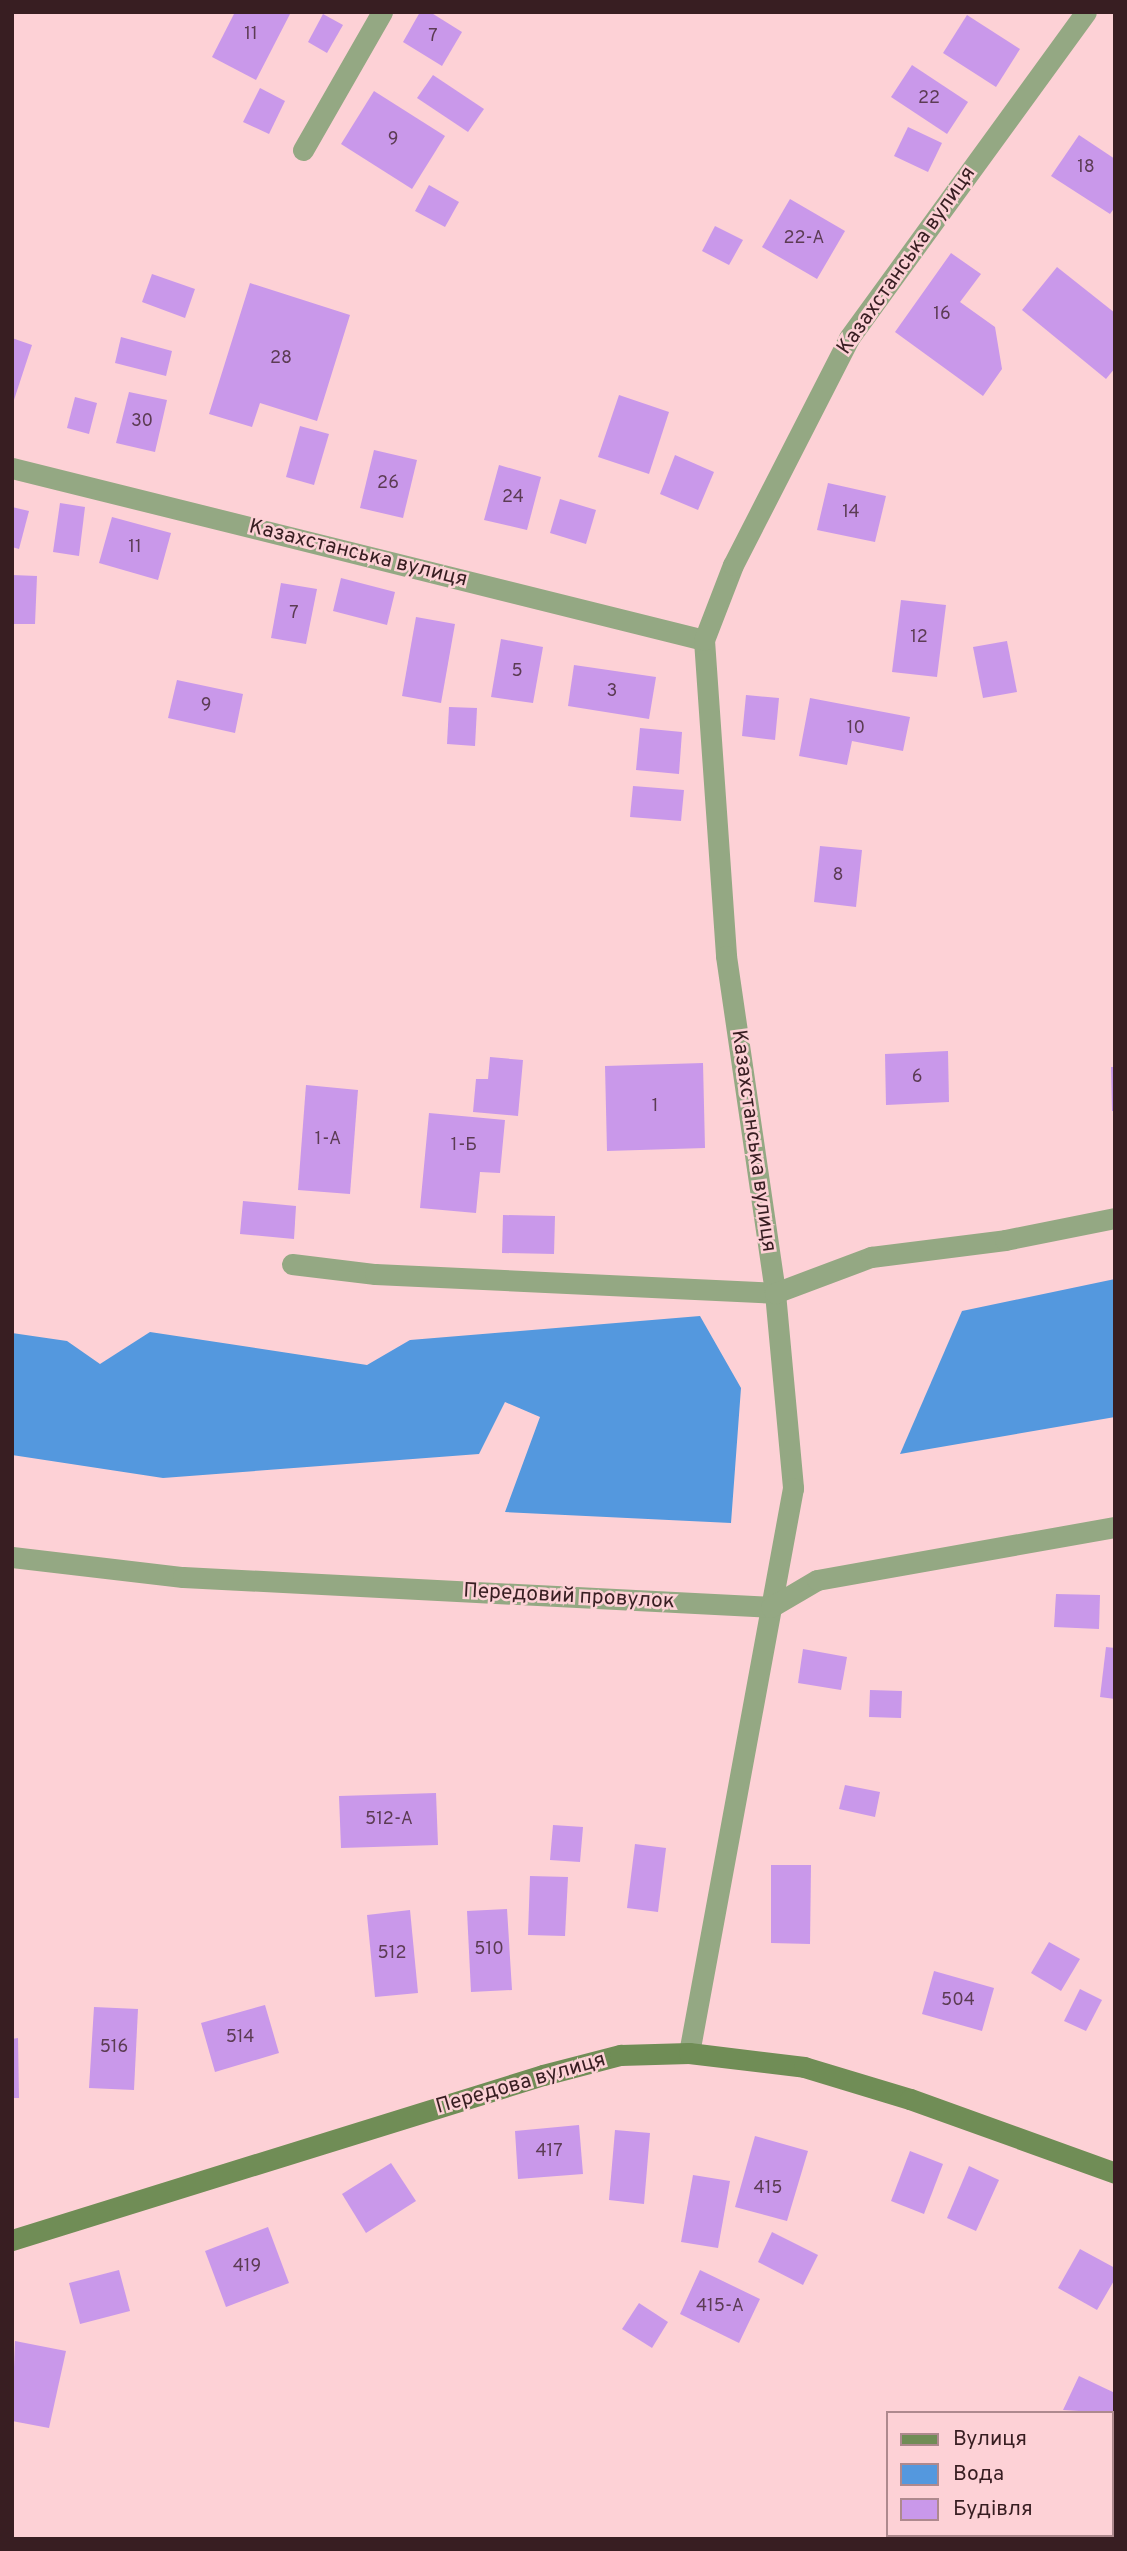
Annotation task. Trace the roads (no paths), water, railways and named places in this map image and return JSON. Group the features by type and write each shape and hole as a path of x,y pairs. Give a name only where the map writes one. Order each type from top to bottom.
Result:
{"street":[{"path":"303,150 382,12"},
{"name":"Казахстанська вулиця","path":"689,2053 793,1488 775,1293 726,956 704,640 733,565 849,338 1086,12"},
{"name":"Казахстанська вулиця","path":"12,468 704,640"},
{"path":"292,1264 375,1274 775,1293 871,1257 1005,1240 1115,1218"},
{"path":"771,1607 817,1580 1115,1527"},
{"name":"Передовий провулок","path":"12,1557 183,1577 771,1607"},
{"name":"Передова вулиця","path":"12,2240 543,2075 620,2055 689,2053 804,2067 910,2099 1115,2173"}],"water":[{"path":"1115,1279 1115,1417 900,1454 962,1311"},
{"path":"700,1316 741,1388 731,1523 505,1512 540,1417 505,1402 479,1454 163,1478 12,1455 12,1333 67,1341 100,1364 150,1332 367,1365 410,1340"}]}
